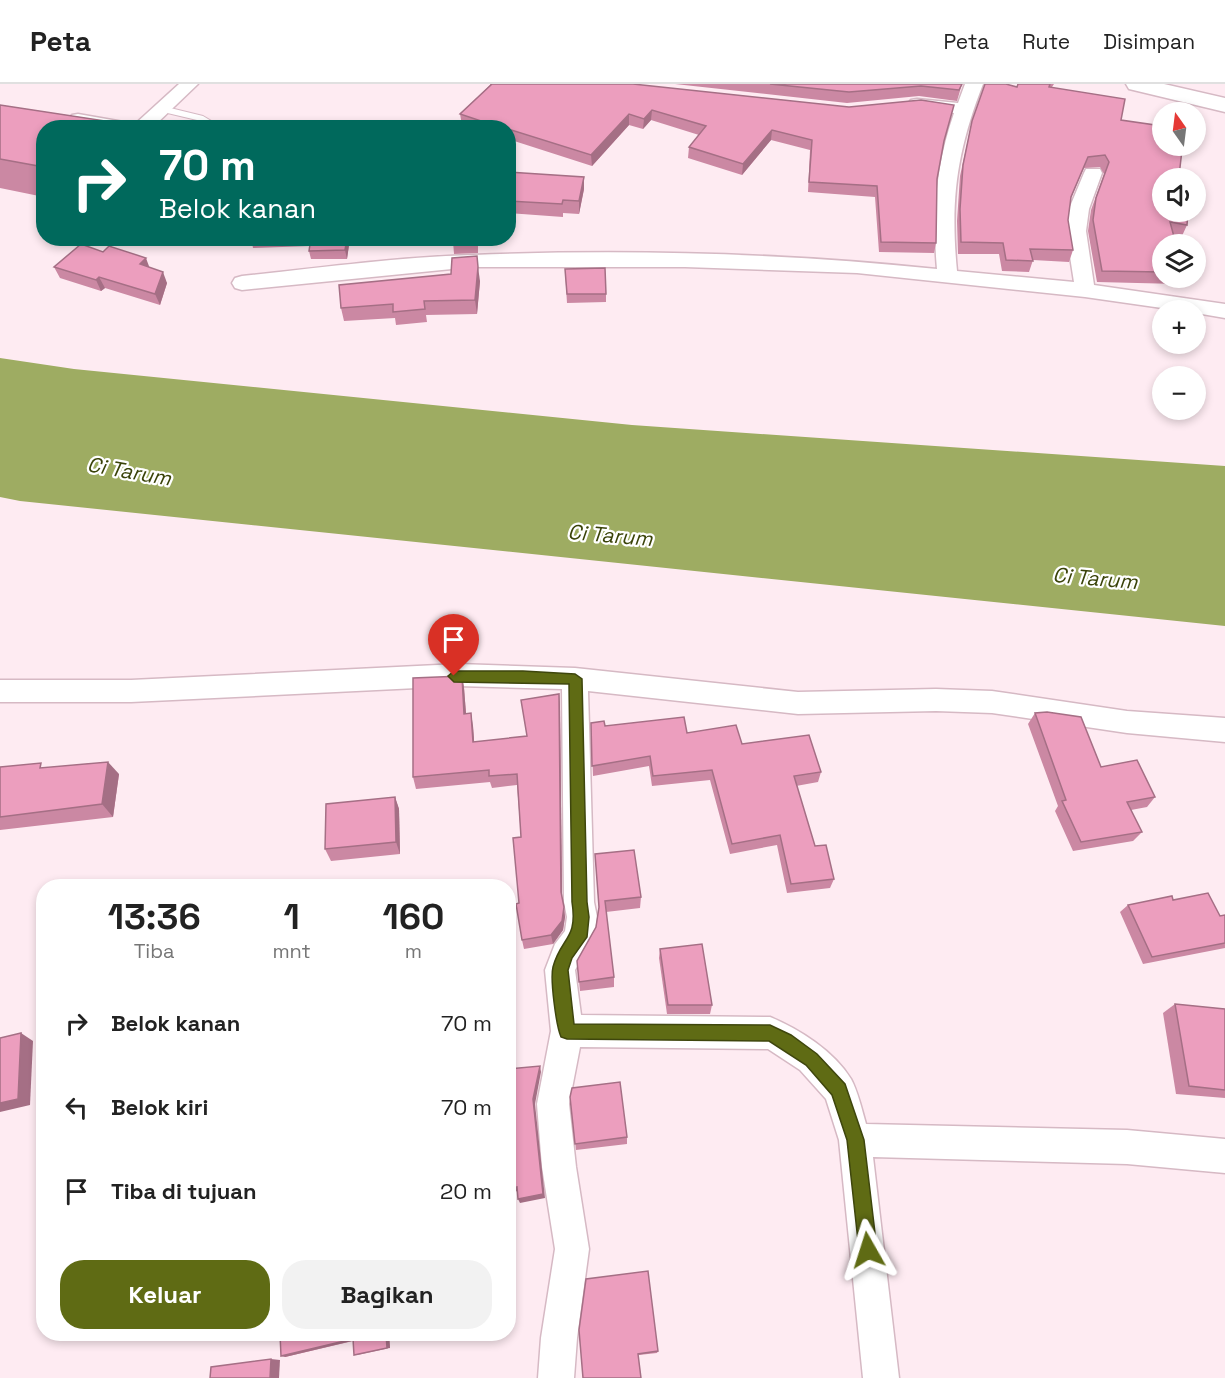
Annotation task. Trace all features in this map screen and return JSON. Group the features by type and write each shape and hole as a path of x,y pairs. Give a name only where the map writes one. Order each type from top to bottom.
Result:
{"street":[{"path":"150,120 189,84"},
{"path":"948,277 943,220 950,162 964,109 974,84"},
{"path":"1137,84 1225,105"},
{"path":"901,104 964,109"},
{"path":"62,117 81,120"},
{"path":"1085,290 1076,231 1079,208 1093,172"},
{"path":"242,283 428,265 539,260 610,260 856,267 1085,290 1225,310"},
{"path":"0,691 107,693 454,676 523,676 575,679 771,701 839,704 927,700 993,702 1131,722 1225,730"},
{"path":"556,1378 559,1338 572,1249 559,1167 553,1104 567,1031 560,970 566,954 579,937 582,917 579,902 575,679"},
{"path":"567,1031 770,1033 812,1059 839,1090 855,1140 881,1378"},
{"path":"855,1140 1127,1147 1225,1156"}],"lane":[{"path":"162,110 204,120"}],"water":[{"name":"Ci Tarum","path":"0,358 74,369 632,425 1225,466 1225,626 20,501 0,497"}],"building":[{"path":"492,84 633,84 849,107 921,100 954,105 937,179 936,243 881,242 877,186 809,182 812,140 772,130 743,164 689,147 706,126 652,110 644,119 629,114 591,155 516,132 516,120 478,120 460,114"},
{"path":"770,84 962,84 959,90 921,86 849,92"},
{"path":"985,84 1006,84 1017,87 1018,84 1050,84 1049,87 1125,99 1121,120 1152,125 1152,156 1181,156 1180,168 1152,168 1152,222 1170,222 1173,234 1152,234 1152,272 1102,271 1093,220 1096,198 1109,162 1105,155 1088,157 1071,197 1068,220 1073,250 1030,249 1033,261 1006,260 1003,243 961,242 960,209 963,165 972,121"},
{"path":"0,105 99,120 36,120 36,166 0,159"},
{"path":"516,173 584,177 579,201 563,200 562,204 516,201"},
{"path":"1170,222 1187,222 1187,225"},
{"path":"79,246 86,246 103,252 109,246 146,258 140,264 163,272 155,294 99,277 96,280 54,267"},
{"path":"310,246 346,246 345,250 309,251"},
{"path":"477,256 475,300 424,301 425,309 393,312 393,304 341,308 339,285 451,274 452,258"},
{"path":"605,268 606,294 567,294 565,269"},
{"path":"462,676 464,714 471,713 473,742 527,736 521,700 559,694 561,892 564,907 562,921 551,935 522,940 516,904 519,903 513,838 521,837 517,774 489,776 489,770 413,777 413,678"},
{"path":"1047,712 1081,717 1101,767 1137,760 1155,797 1127,802 1142,832 1081,842 1062,801 1066,800 1035,713"},
{"path":"684,717 687,733 736,725 742,744 809,735 821,772 794,776 815,846 826,845 834,879 791,884 780,835 732,844 712,770 653,776 650,756 592,766 591,723 604,721 605,726"},
{"path":"108,762 102,804 0,817 0,767 41,763 40,768"},
{"path":"395,797 396,842 325,849 326,804"},
{"path":"634,850 641,897 605,901 614,977 579,982 577,961 596,927 599,907 595,854"},
{"path":"1208,893 1220,916 1225,915 1225,943 1152,957 1128,905 1172,896 1173,900"},
{"path":"702,944 712,1005 668,1005 660,949"},
{"path":"1175,1004 1225,1009 1225,1090 1189,1086"},
{"path":"21,1033 18,1099 0,1103 0,1038"},
{"path":"540,1066 533,1099 543,1194 518,1199 516,1187 516,1068"},
{"path":"620,1082 627,1137 575,1144 570,1097 572,1088"},
{"path":"648,1271 658,1351 638,1354 641,1378 583,1378 579,1330 586,1279"},
{"path":"280,1341 345,1341 281,1356"},
{"path":"353,1341 386,1341 387,1348 354,1355"},
{"path":"271,1359 270,1378 210,1378 211,1367"}],"route":[{"path":"454,676 575,679 579,902 582,917 579,937 566,954 560,970 567,1031 770,1033 812,1059 839,1090 855,1140 868,1250"}]}
